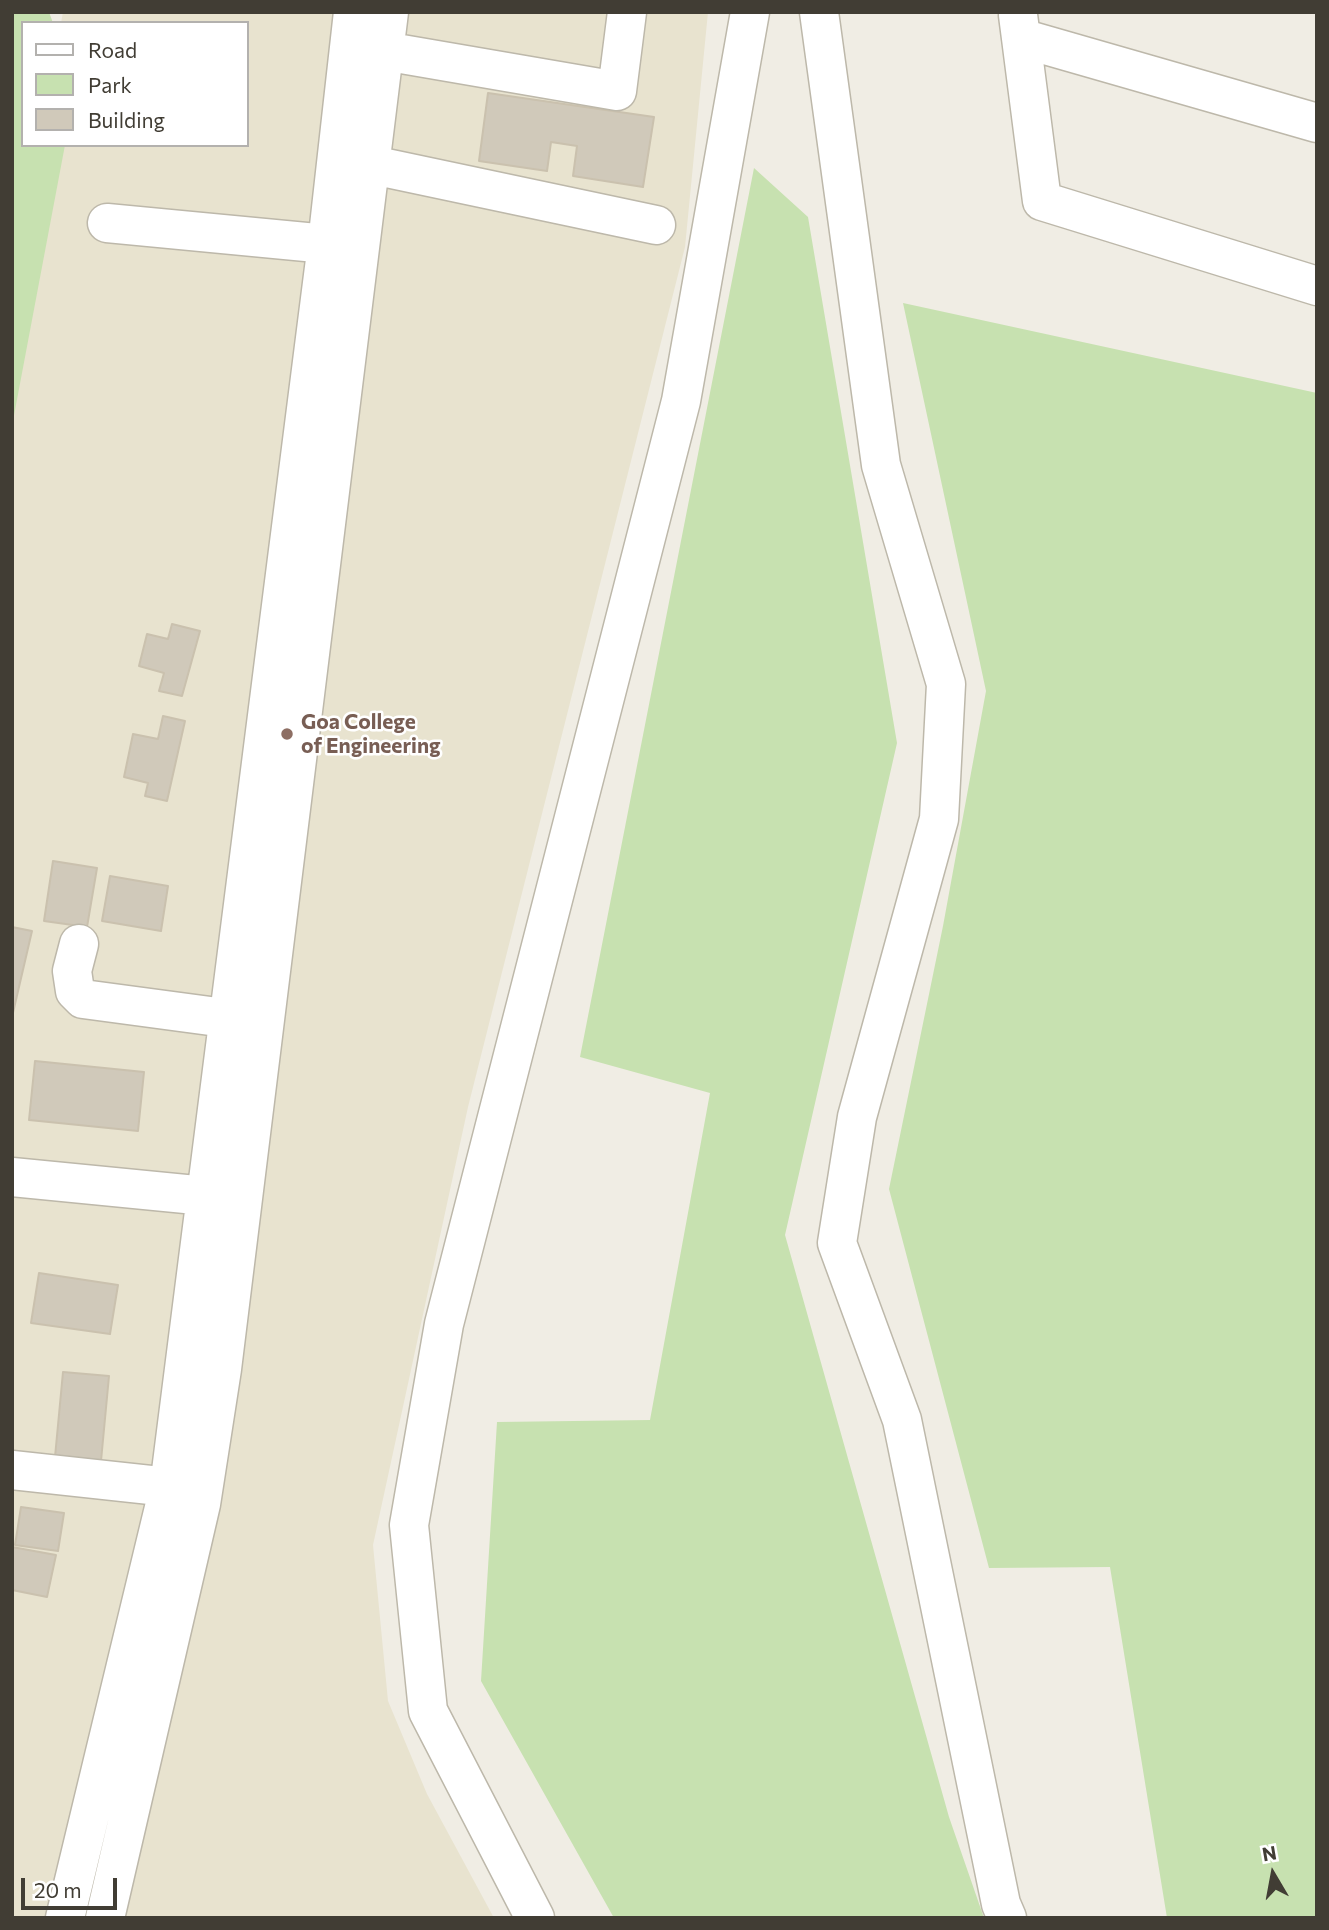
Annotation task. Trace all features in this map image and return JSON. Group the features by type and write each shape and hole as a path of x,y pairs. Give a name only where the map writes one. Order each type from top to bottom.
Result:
{"street":[{"path":"65,1918 169,1487 206,1196 246,1021 352,161 353,12"},
{"path":"104,1918 160,1692 201,1504 222,1369 246,1021 327,244 384,51 389,12"},
{"path":"384,51 617,91 627,12"},
{"path":"535,1918 428,1711 409,1524 444,1324 681,401 750,12"},
{"path":"819,12 881,465 946,684 939,819 857,1117 837,1243 902,1420 1001,1904 1007,1918"},
{"path":"1317,122 1020,25 1042,201 1317,286"},
{"path":"352,161 656,225"},
{"path":"107,223 327,244"},
{"path":"79,944 72,971 75,991 83,999 246,1021"},
{"path":"12,1177 206,1196"},
{"path":"12,1470 169,1487"}],"shaded area":[{"name":"Goa College of Engineering","path":"63,12 708,12 685,247 468,1107 373,1545 388,1701 427,1794 494,1918 12,1918 12,361 43,147 248,147 248,21 61,21"}],"green space":[{"path":"12,12 49,12 52,21 21,21 21,147 65,147 12,426"},
{"path":"754,168 808,217 897,743 785,1235 949,1817 984,1918 614,1918 481,1681 497,1422 650,1420 710,1093 580,1057"},
{"path":"903,303 1317,393 1317,1918 1167,1918 1110,1567 989,1568 889,1189 943,926 986,691"}],"building":[{"path":"488,93 654,117 643,187 573,176 577,146 551,142 547,171 479,161"},
{"path":"172,624 200,631 182,696 159,691 164,673 139,666 147,634 168,639"},
{"path":"163,716 185,721 167,801 145,796 148,783 124,777 133,734 158,739"},
{"path":"53,861 97,868 87,927 44,921"},
{"path":"110,876 168,886 161,931 102,921"},
{"path":"12,927 32,931 12,1017"},
{"path":"35,1061 144,1072 138,1131 29,1120"},
{"path":"39,1273 118,1285 110,1334 31,1323"},
{"path":"63,1372 109,1376 101,1461 55,1457"},
{"path":"21,1507 64,1513 58,1551 15,1545"},
{"path":"12,1547 56,1555 47,1597 12,1590"}],"place":[{"name":"Goa College of Engineering","path":"287,734"}]}
